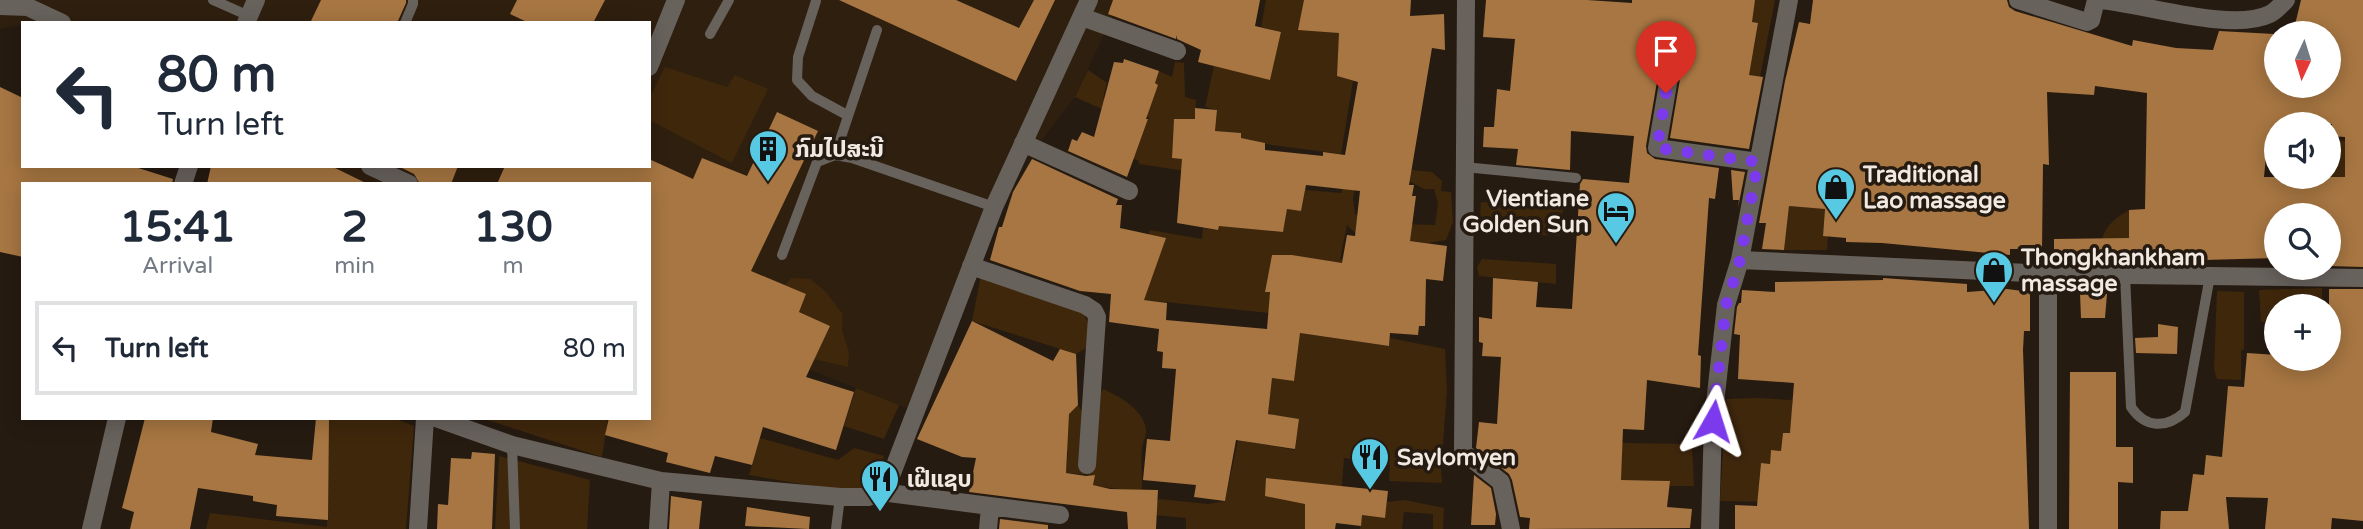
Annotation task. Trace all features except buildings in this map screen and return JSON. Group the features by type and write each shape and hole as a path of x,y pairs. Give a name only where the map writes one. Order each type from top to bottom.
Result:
{"street":[{"path":"651,62 676,0"},
{"path":"881,492 889,481 994,207 1089,0"},
{"path":"1466,0 1463,453 1501,482 1511,529"},
{"path":"1710,529 1713,421 1726,305 1740,260 1789,0"},
{"path":"2018,0 2087,22 2091,20 2095,4 2099,0 2158,12 2240,20 2270,14 2286,0"},
{"path":"0,6 28,7 58,21"},
{"path":"1082,17 1177,51"},
{"path":"1671,66 1657,148 1758,162"},
{"path":"1023,143 1129,191"},
{"path":"374,168 405,182"},
{"path":"1740,260 2048,274 2363,278"},
{"path":"971,266 1086,305 1094,311 1097,317 1087,465"},
{"path":"2048,274 2048,529"},
{"path":"91,529 117,420"},
{"path":"418,529 425,420"},
{"path":"442,420 512,445 661,481 840,497 868,497 881,492 1060,515"},
{"path":"657,529 661,481"},
{"path":"988,529 990,507"}],"lane":[{"path":"213,0 250,13"},
{"path":"406,21 414,4 412,0"},
{"path":"710,34 729,0"},
{"path":"816,1 798,57 797,80 812,96 848,114"},
{"path":"835,155 877,30"},
{"path":"782,255 817,162 835,155 852,158 994,207"},
{"path":"1464,167 1576,178"},
{"path":"2125,275 2131,407 2137,416 2146,422 2164,425 2185,412 2210,276"},
{"path":"512,445 515,529"},
{"path":"836,529 840,497"}],"shaded area":[{"path":"0,0 1120,0 1075,97 1010,181 922,414 651,307 651,182 364,182 335,168 651,168 651,21 21,21 21,24 0,29"},
{"path":"1266,0 1304,0 1340,33 1337,76 1353,81 1341,154 1272,145 1241,138 1240,133 1215,131 1217,110 1205,107 1214,66 1270,79 1281,33 1261,27"},
{"path":"1755,0 1775,0 1760,77 1742,74 1754,49 1758,23 1701,17 1753,11"},
{"path":"1175,62 1184,63 1185,97 1196,100 1195,119 1174,119 1172,158 1194,159 1192,172 1139,164 1138,160 1125,157 1137,149 1149,117 1144,115 1158,85 1155,83 1159,71 1172,77"},
{"path":"665,67 727,87 735,75 768,89 732,163 651,121 651,95"},
{"path":"1088,70 1107,83 1103,98 1108,101 1102,109 1075,97"},
{"path":"2341,140 2353,141 2345,197 2319,198 2319,189 2341,189"},
{"path":"1358,168 1353,198 1355,214 1371,223 1435,225 1438,203 1434,189 1424,189 1409,181 1411,170 1432,172 1442,181 1441,191 1451,192 1453,222 1446,240 1428,243 1381,237 1379,241 1354,232 1347,225 1338,259 1363,263 1362,267 1292,255 1272,255 1265,291 1270,292 1269,313 1118,297 1146,245 1150,230 1202,239 1203,228 1218,230 1221,218 1239,228 1283,232 1287,209 1301,211 1305,190 1342,193 1342,180"},
{"path":"1826,191 1823,235 1828,236 1827,250 1784,250 1789,206 1813,208"},
{"path":"1481,202 1563,208 1560,236 1479,231"},
{"path":"2129,210 2130,262 2100,262 2101,244 2109,225"},
{"path":"1482,259 1556,264 1556,284 1479,276 1477,267"},
{"path":"981,275 1080,306 1089,325 1086,348 1076,354 972,321"},
{"path":"791,278 810,279 825,291 842,313 842,331 849,352 848,367 814,359 830,326 799,312 806,294 785,285"},
{"path":"2322,288 2322,294 2264,294 2264,322 2261,322 2259,290"},
{"path":"2217,291 2244,292 2241,380 2217,379 2214,369"},
{"path":"1300,333 1389,346 1390,338 1445,349 1447,391 1442,483 1389,481 1390,465 1344,458 1340,512 1305,529 1186,529 1186,518 1155,515 1154,504 1159,499 1208,504 1225,501 1238,440 1295,450 1299,419 1268,414 1272,378 1294,381"},
{"path":"856,388 899,405 884,439 844,426"},
{"path":"1103,389 1129,404 1144,422 1146,431 1142,447 1141,493 1093,485 1094,475 1066,473 1068,451 1033,445 1078,405 1093,429 1097,400"},
{"path":"1726,399 1792,400 1792,410 1802,435 1783,433 1781,451 1771,450 1770,464 1761,463 1759,480 1770,481 1782,502 1720,501"},
{"path":"329,420 399,420 414,426 406,529 206,529 210,513 327,527"},
{"path":"487,420 608,420 602,457"},
{"path":"760,438 838,460 854,448 884,456 873,487 847,492 749,475"},
{"path":"1622,443 1692,444 1694,486 1670,486 1669,481 1573,479 1622,458"},
{"path":"499,456 590,480 587,529 495,529"},
{"path":"1405,500 1444,508 1443,529 1433,529 1433,514 1404,512 1402,529 1360,529 1362,515 1385,518 1387,502"}],"place":[{"name":"ກົມໄປສະນີ","path":"768,183"},
{"name":"Traditional Lao massage","path":"1836,221"},
{"name":"Vientiane Golden Sun","path":"1616,245"},
{"name":"Thongkhankham massage","path":"1994,304"},
{"name":"Saylomyen","path":"1370,491"},
{"name":"ເຝີແຊບ","path":"880,513"}],"route":[{"path":"1666,93 1657,148 1758,162 1740,260 1726,305 1713,421"}]}
